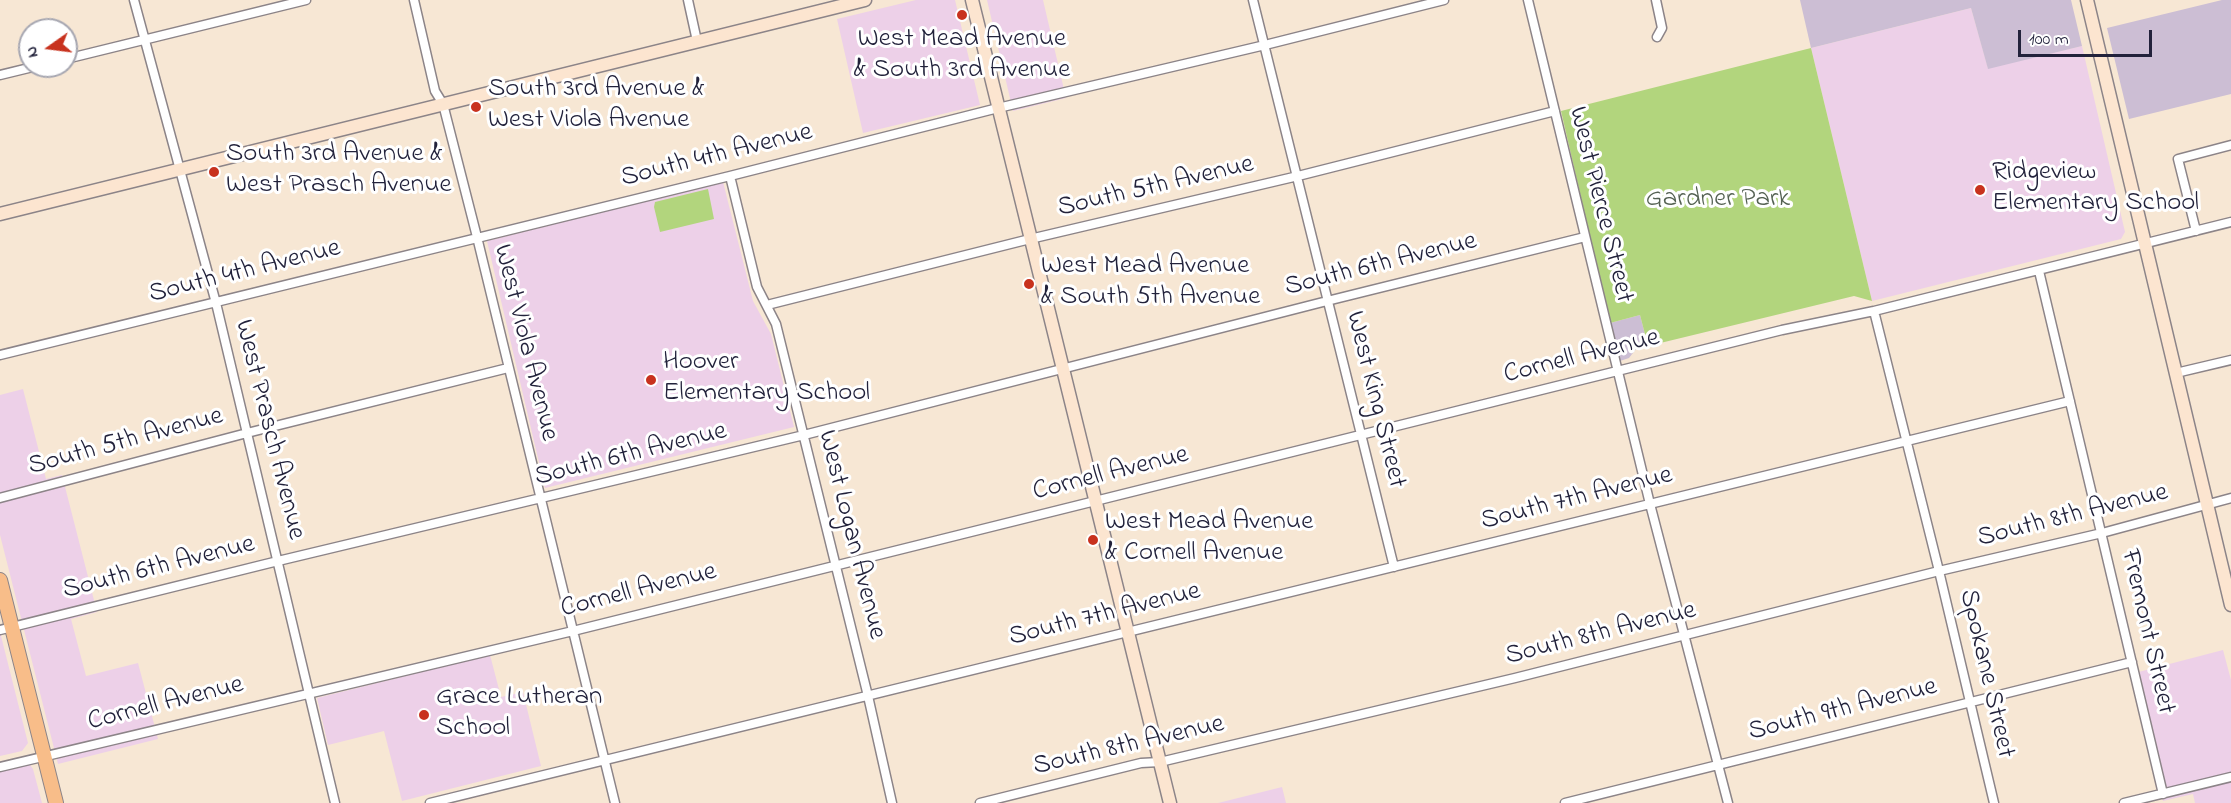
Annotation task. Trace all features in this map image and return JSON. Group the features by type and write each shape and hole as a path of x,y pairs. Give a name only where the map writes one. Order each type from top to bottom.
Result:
{"main road":[{"path":"0,580 6,629 56,803"}],"street":[{"name":"West Prasch Avenue","path":"134,0 216,303 335,803"},
{"path":"78,56 306,0"},
{"name":"West Viola Avenue","path":"414,0 435,91 443,105 477,237 615,803"},
{"path":"688,0 697,41"},
{"path":"0,214 866,0"},
{"path":"972,0 1170,803"},
{"name":"West King Street","path":"1253,0 1394,567"},
{"name":"South 4th Avenue","path":"0,355 1444,0"},
{"name":"West Pierce Street","path":"1528,0 1650,504 1728,803"},
{"path":"1656,0 1662,28 1657,37"},
{"path":"2086,0 2231,605"},
{"path":"0,75 18,71"},
{"name":"South 5th Avenue","path":"767,304 1298,176 1555,111"},
{"path":"2196,231 2178,159 2231,145"},
{"name":"West Logan Avenue","path":"730,176 757,287 776,324 868,696 892,803"},
{"name":"Cornell Avenue","path":"0,767 573,630 1782,330 2039,271 2231,222"},
{"name":"South 6th Avenue","path":"6,629 278,561 541,500 804,435 1585,237"},
{"name":"Fremont Street","path":"2039,271 2163,794"},
{"name":"Spokane Street","path":"1874,310 1994,803"},
{"path":"2176,373 2231,360"},
{"name":"South 5th Avenue","path":"0,498 508,368"},
{"name":"South 7th Avenue","path":"430,803 2070,401"},
{"name":"South 8th Avenue","path":"980,803 1141,763 1160,762 1515,678 1939,571 2102,533 2231,498"},
{"name":"South 9th Avenue","path":"1565,803 2132,662"},
{"path":"2124,803 2231,777"}],"shaded area":[{"path":"916,0 955,0 980,105 863,133 837,19"},
{"path":"987,0 1043,0 1066,98 1013,111"},
{"path":"1800,0 2071,0 2082,46 1988,69 1971,8 1811,48"},
{"path":"2222,0 2231,0 2231,94 2129,119 2107,28"},
{"name":"Ridgeview Elementary School","path":"1971,8 1988,68 2082,46 2125,232 2121,239 1872,301 1811,48"},
{"name":"Hoover Elementary School","path":"723,182 753,301 771,334 794,427 545,488 487,241"},
{"path":"1640,315 1648,346 1636,349 1629,358 1620,361 1610,323"},
{"path":"23,389 46,479 62,475 97,612 71,619 86,676 138,663 158,739 58,764 0,535 0,395"},
{"path":"0,632 28,743 22,751 0,756"},
{"path":"2223,650 2231,680 2231,803 2195,803 2193,794 2163,801 2131,674"},
{"name":"Grace Lutheran School","path":"490,655 501,697 523,692 541,766 402,801 384,731 328,745 317,698"},
{"path":"30,765 33,769 42,803 0,803 0,771"},
{"path":"1282,787 1286,803 1218,803"}],"green space":[{"name":"Gardner Park","path":"1811,48 1872,301 1854,296 1648,346 1640,315 1610,323 1561,111"},
{"path":"708,189 714,219 660,232 654,207 655,202"}],"place":[{"name":"West Mead Avenue & South 3rd Avenue","path":"962,15"},
{"name":"South 3rd Avenue & West Viola Avenue","path":"476,107"},
{"name":"South 3rd Avenue & West Prasch Avenue","path":"214,172"},
{"name":"Ridgeview Elementary School","path":"1980,190"},
{"name":"West Mead Avenue & South 5th Avenue","path":"1029,284"},
{"name":"Hoover Elementary School","path":"651,380"},
{"name":"West Mead Avenue & Cornell Avenue","path":"1093,540"},
{"name":"Grace Lutheran School","path":"424,715"}]}
